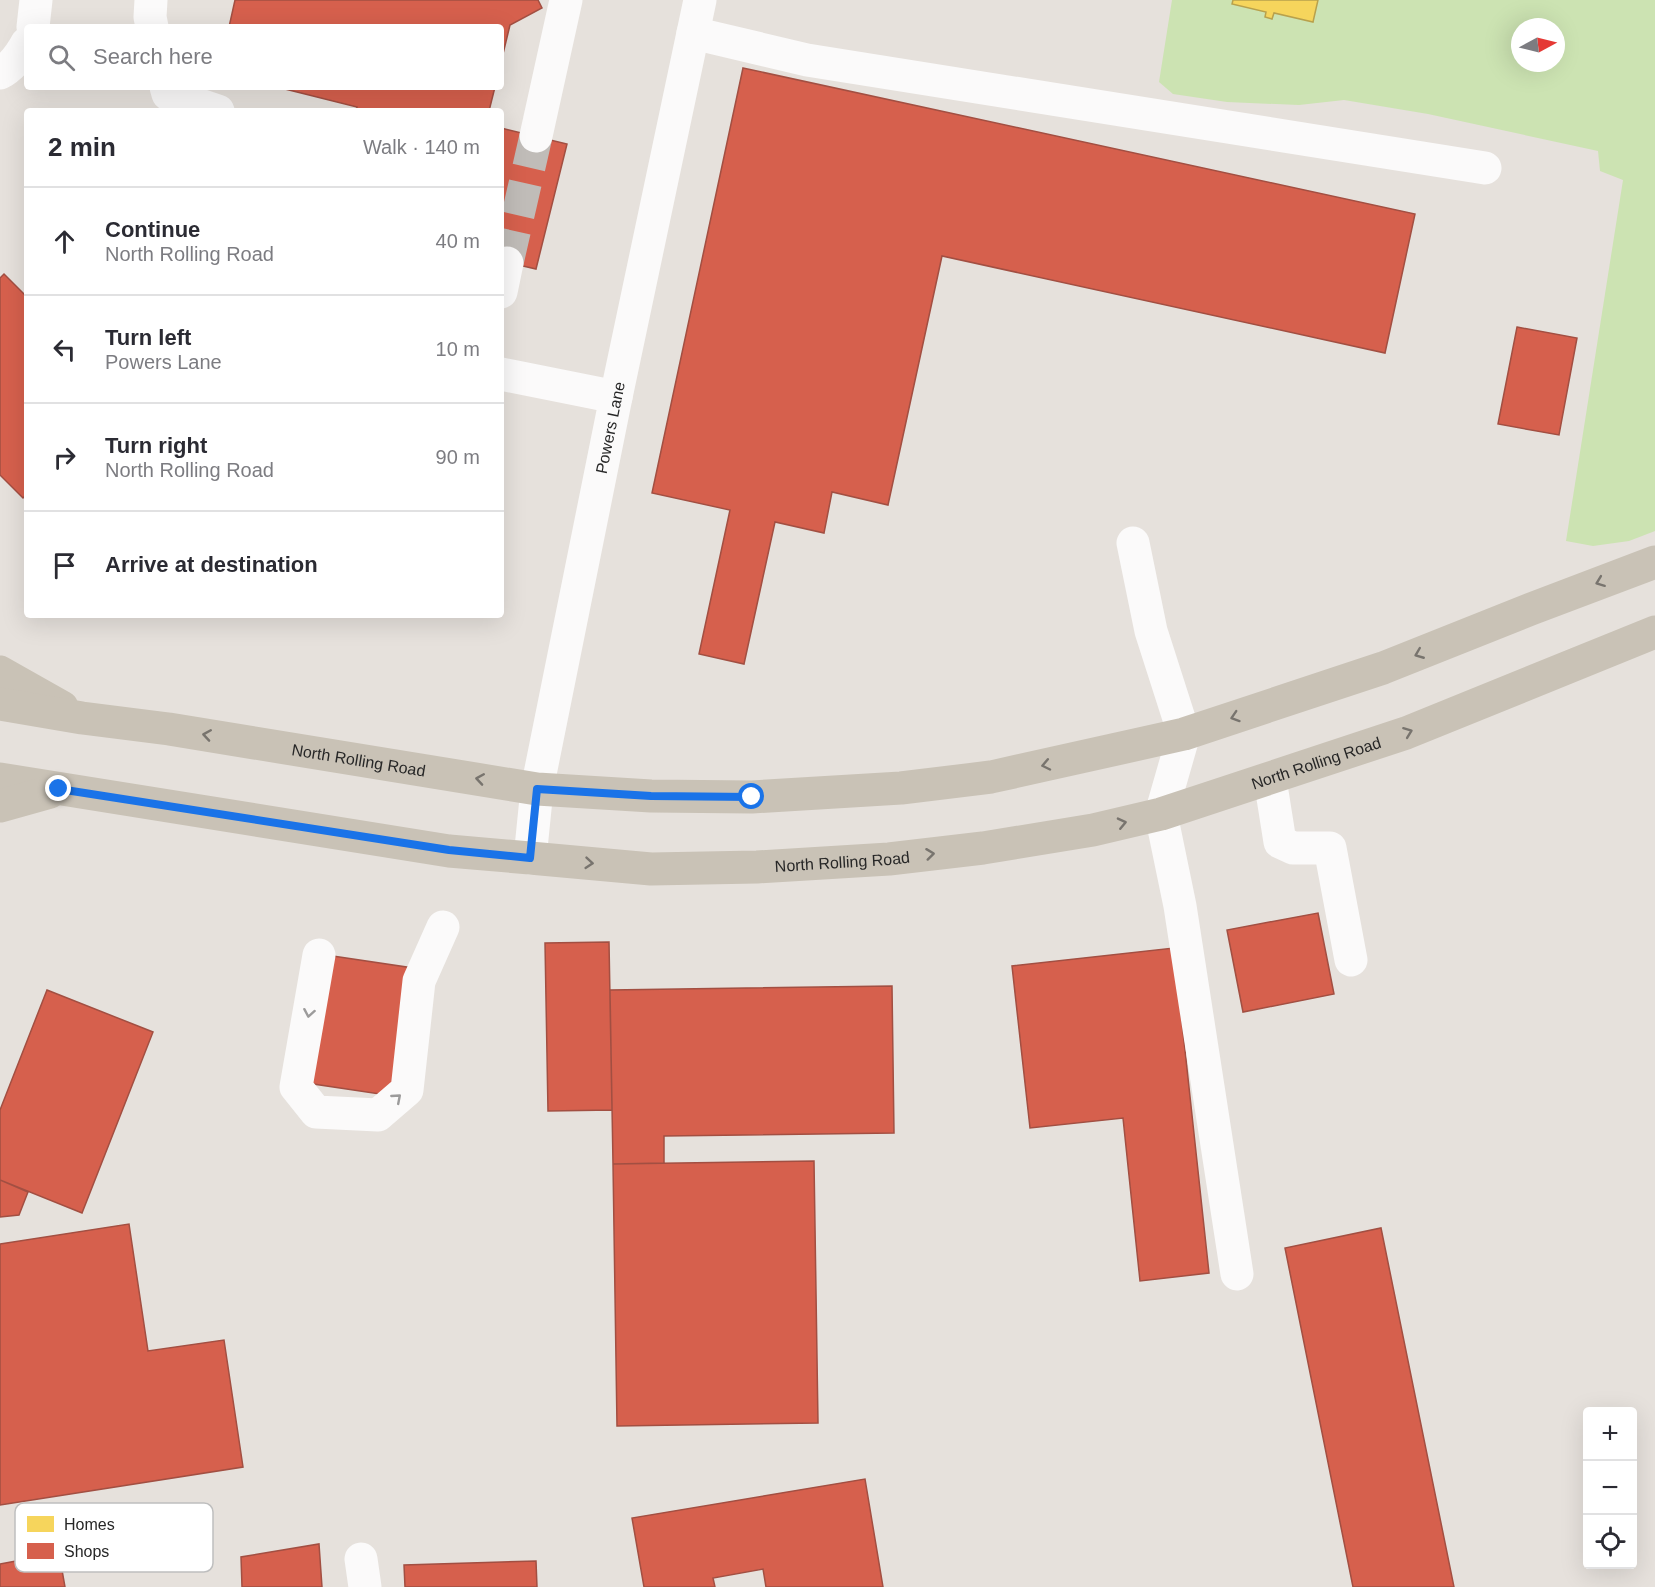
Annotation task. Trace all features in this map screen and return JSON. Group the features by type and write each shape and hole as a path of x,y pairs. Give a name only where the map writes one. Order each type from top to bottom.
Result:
{"main road":[{"name":"North Rolling Road","path":"0,704 537,789 651,796 752,797 901,788 991,777 1184,734 1383,668 1655,562"},
{"name":"North Rolling Road","path":"0,779 449,850 651,869 757,867 889,859 983,848 1093,830 1161,814 1406,734 1655,632"},
{"path":"0,672 82,718"},
{"path":"0,806 59,789"}],"street":[{"path":"33,24 36,0"},
{"path":"151,24 152,0"},
{"path":"536,136 566,0"},
{"name":"Powers Lane","path":"530,858 537,789 616,397 700,0"},
{"path":"693,33 807,60 1485,168"},
{"path":"0,73 20,55 24,48"},
{"path":"167,90 168,94 209,108"},
{"path":"504,375 616,397"},
{"path":"1133,543 1151,631 1184,734 1161,814 1180,906 1237,1274"},
{"path":"1270,779 1281,842 1293,848 1330,848 1351,960"},
{"path":"319,955 296,1087 316,1112 378,1114 407,1090 419,981 443,927"}],"green space":[{"path":"1172,0 1655,0 1655,531 1629,541 1593,546 1566,541 1623,180 1600,171 1598,151 1428,114 1344,100 1299,105 1227,102 1173,94 1159,82"}],"building: Homes":[{"path":"1233,0 1318,0 1313,22 1274,13 1272,19 1265,17 1266,12 1232,4"}],"building: Shops":[{"path":"235,0 538,0 542,8 510,25 504,50 504,24 230,24"},
{"path":"743,68 1415,214 1385,353 942,256 888,505 832,492 824,533 775,522 744,664 699,654 730,510 652,493"},
{"path":"289,90 494,90 490,108 357,107"},
{"path":"504,129 567,144 536,269 504,262"},
{"path":"4,274 24,294 23,498 0,475 0,278"},
{"path":"1517,327 1577,338 1559,435 1498,424"},
{"path":"1318,913 1334,994 1243,1012 1227,930"},
{"path":"609,942 612,1110 548,1111 545,943"},
{"path":"1174,948 1209,1273 1140,1281 1123,1118 1030,1128 1012,966"},
{"path":"326,955 413,968 393,1096 307,1083"},
{"path":"892,986 894,1133 664,1136 664,1163 613,1164 610,990"},
{"path":"47,990 153,1032 82,1213 0,1180 0,1110"},
{"path":"814,1161 818,1423 617,1426 613,1164"},
{"path":"0,1180 28,1192 19,1215 0,1217"},
{"path":"129,1224 148,1351 224,1340 243,1467 0,1505 0,1244"},
{"path":"1381,1228 1454,1587 1353,1587 1285,1248"},
{"path":"865,1479 883,1587 766,1587 763,1569 713,1578 715,1587 644,1587 632,1518"},
{"path":"319,1544 322,1587 242,1587 241,1557"},
{"path":"15,1561 15,1572 62,1572 65,1587 0,1587 0,1564"},
{"path":"536,1561 537,1587 405,1587 404,1565"}],"tunnel":[{"path":"507,263 536,136"}],"route":[{"path":"59,789 449,850 530,858 537,789 651,796 752,797"}]}
